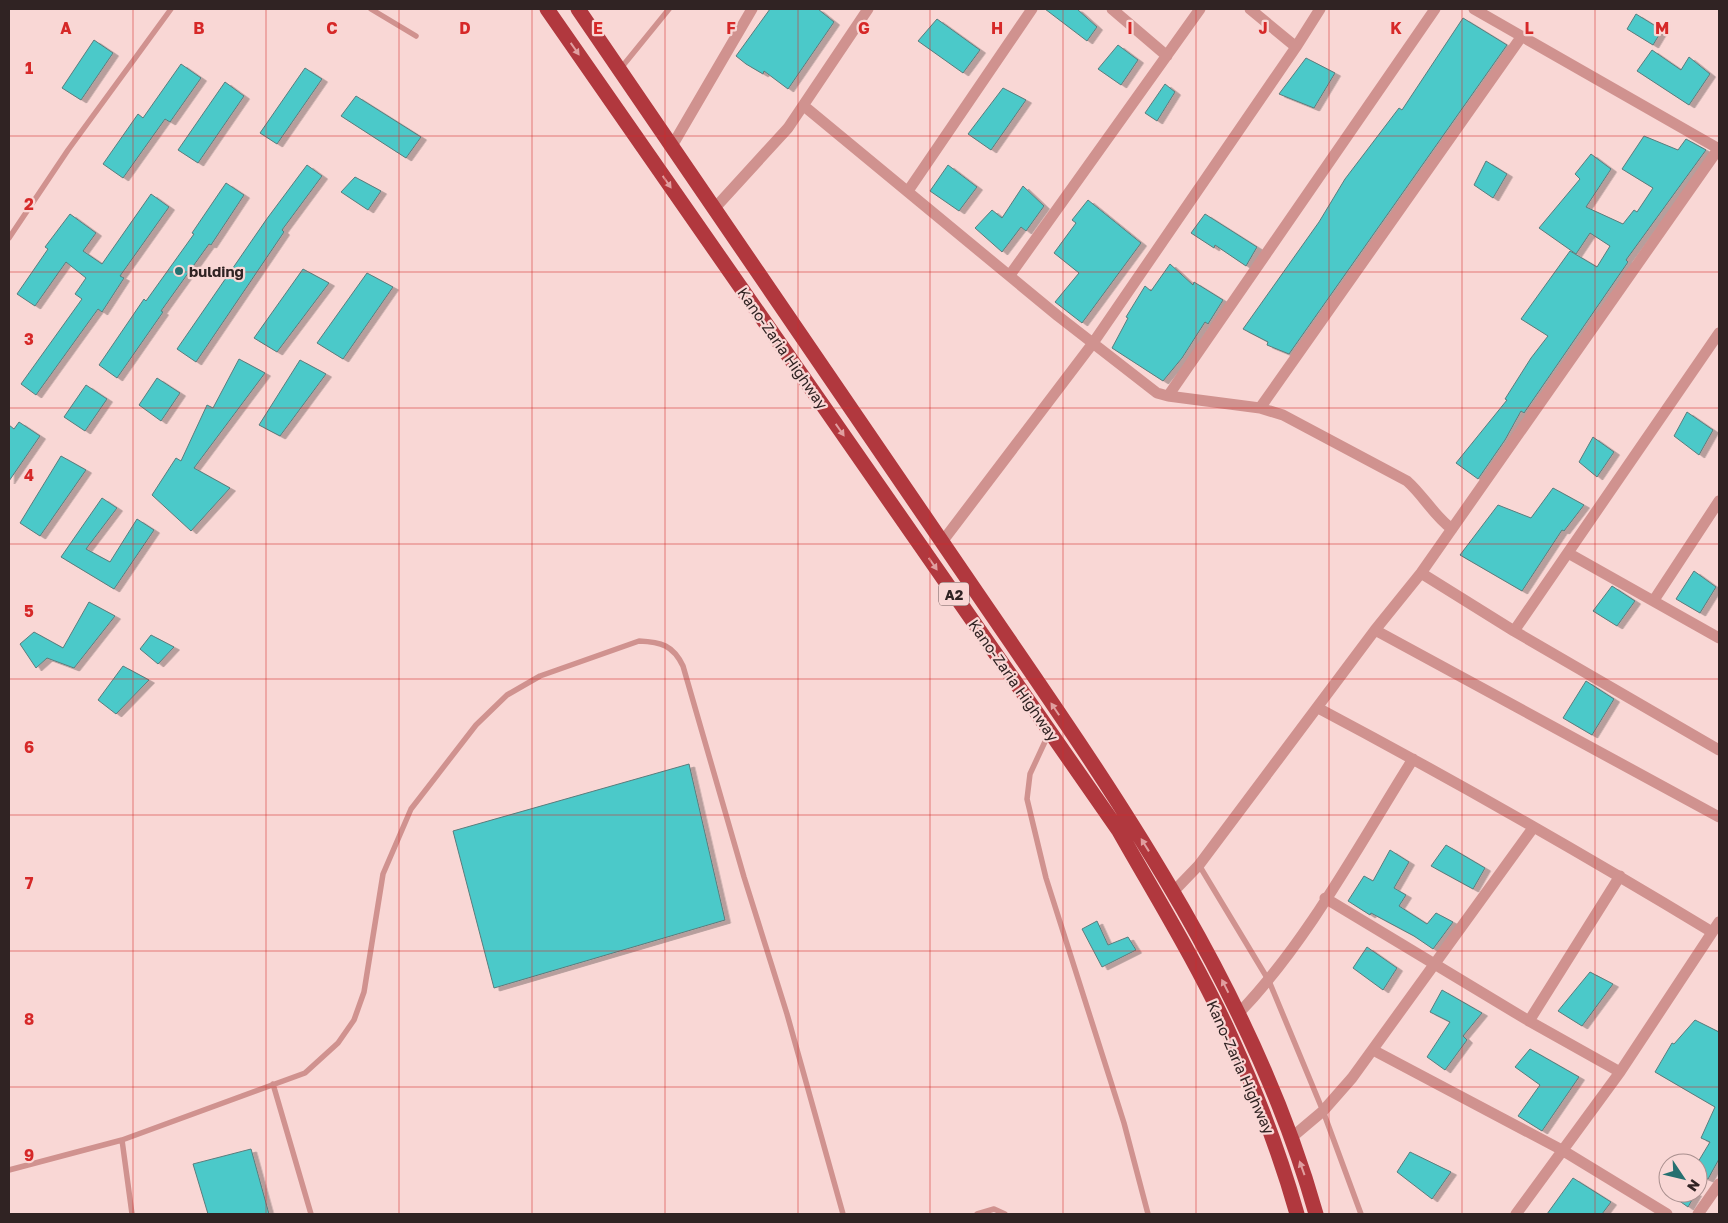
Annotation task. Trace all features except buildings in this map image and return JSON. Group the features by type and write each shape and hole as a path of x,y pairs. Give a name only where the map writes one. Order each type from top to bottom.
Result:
{"highway":[{"name":"Kano-Zaria Highway","path":"547,9 1119,831 1182,941 1231,1037 1281,1159 1297,1214"},
{"name":"Kano-Zaria Highway","path":"578,9 942,542 1128,818 1174,891 1238,1013 1291,1138 1316,1214"}],"street":[{"path":"672,146 752,9"},
{"path":"714,209 788,128 868,9"},
{"path":"908,191 1032,9"},
{"path":"1112,9 1167,56"},
{"path":"1010,276 1200,9"},
{"path":"1250,9 1296,47"},
{"path":"942,542 1092,343 1296,47 1320,9"},
{"path":"1168,396 1435,9"},
{"path":"1174,891 1199,865 1375,630 1421,573 1719,149 1474,9"},
{"path":"1260,408 1522,36"},
{"path":"804,106 1092,343 1157,393 1260,408 1282,415 1407,481 1423,497 1437,518 1452,529"},
{"path":"1514,631 1719,333"},
{"path":"1654,600 1719,501"},
{"path":"1568,553 1719,638"},
{"path":"1421,573 1514,631 1719,750"},
{"path":"1375,630 1719,817"},
{"path":"1318,708 1413,759 1620,876 1712,932"},
{"path":"1238,1013 1269,982 1413,759"},
{"path":"1291,1138 1323,1111 1372,1050 1533,828"},
{"path":"1529,1020 1620,876"},
{"path":"1325,898 1620,1072"},
{"path":"1516,1214 1620,1072 1719,922"},
{"path":"1372,1050 1562,1150 1667,1214"},
{"path":"1698,1214 1719,1184"}],"lane":[{"path":"9,238 68,150 171,9"},
{"path":"371,9 416,36"},
{"path":"619,69 669,9"},
{"path":"9,1170 122,1140 305,1072 338,1043 354,1020 364,992 383,874 411,809 476,725 507,695 540,676 639,641 668,646 674,650 683,666 744,877 787,1014 843,1214"},
{"path":"1050,732 1030,774 1027,799 1046,878 1124,1123 1148,1214"},
{"path":"1199,865 1269,982 1323,1111 1360,1214"},
{"path":"272,1084 311,1214"},
{"path":"122,1140 132,1214"},
{"path":"977,1214 994,1209 1005,1214"}],"place":[{"name":"bulding","path":"179,271"}]}
